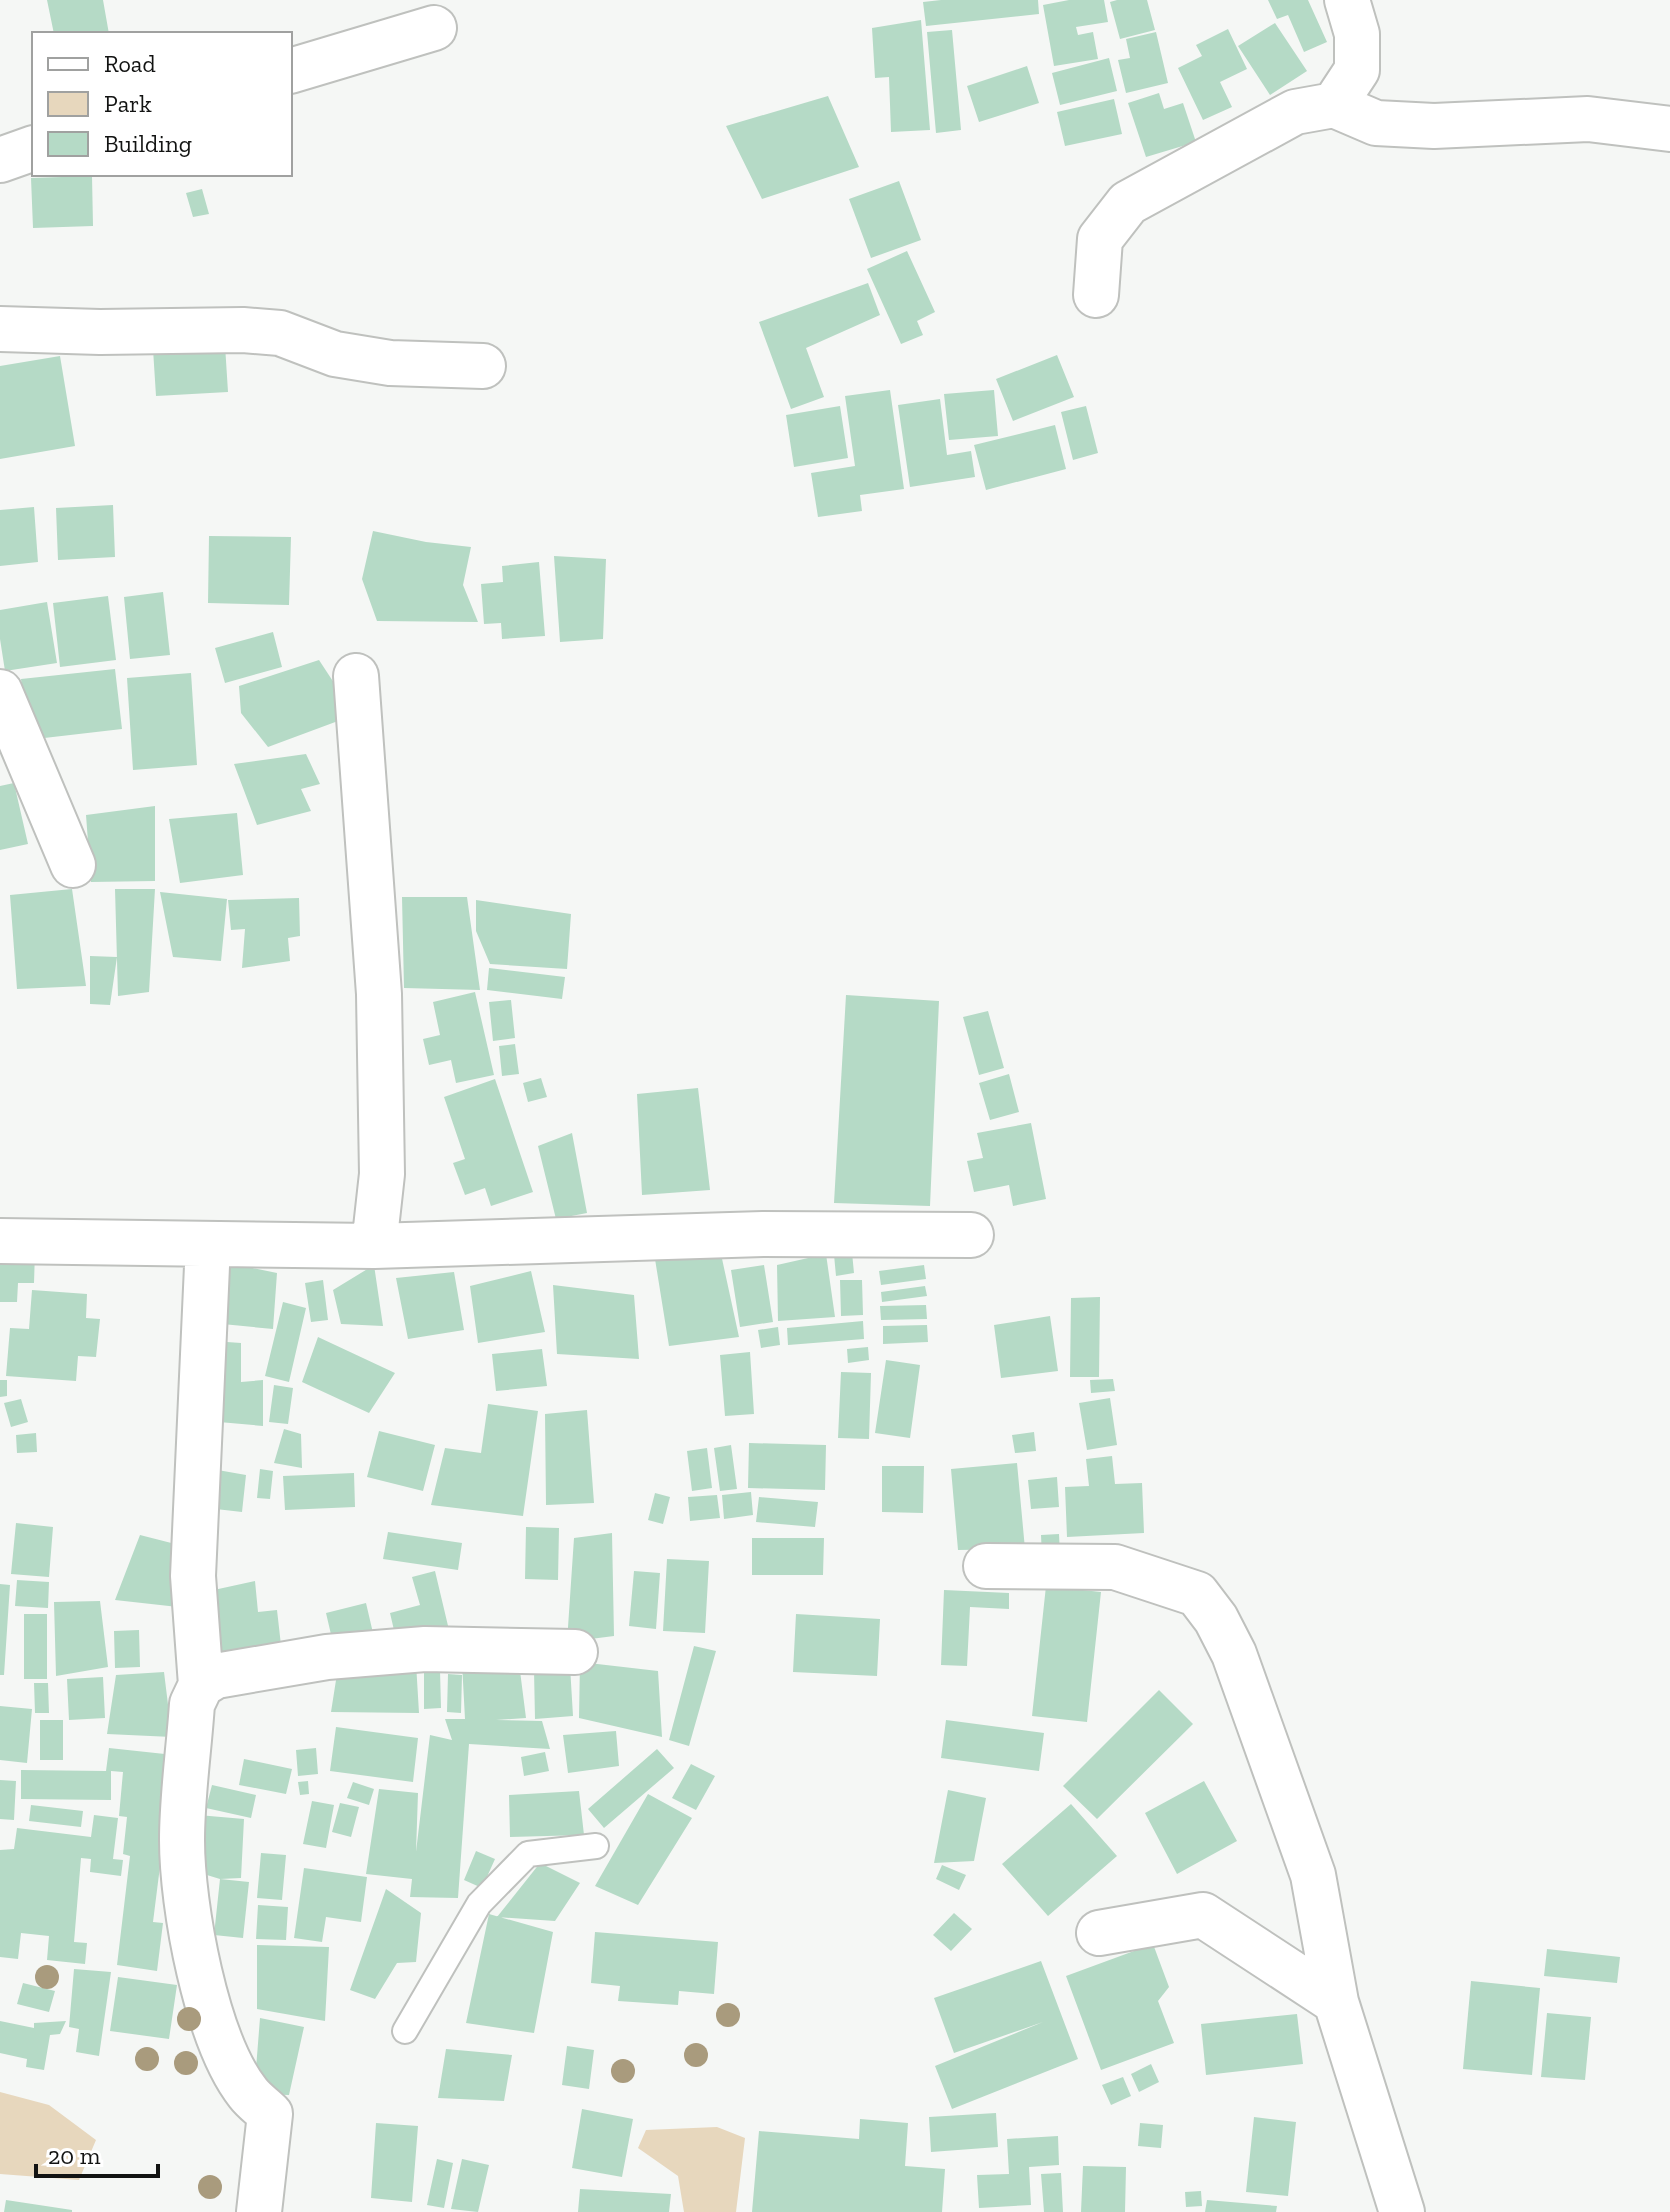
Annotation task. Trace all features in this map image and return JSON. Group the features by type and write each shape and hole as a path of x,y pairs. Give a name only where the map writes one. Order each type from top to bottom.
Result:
{"street":[{"path":"1334,105 1357,70 1357,34 1347,0"},
{"path":"292,70 434,28"},
{"path":"1096,295 1100,239 1128,203 1295,112 1334,105 1376,123 1434,126 1588,119 1670,129"},
{"path":"0,160 32,149"},
{"path":"0,329 100,332 243,330 280,333 335,354 390,363 483,366"},
{"path":"356,676 379,994 382,1174 374,1246"},
{"path":"0,692 73,865"},
{"path":"0,1241 374,1246 763,1234 971,1235"},
{"path":"208,1244 193,1576 201,1685 192,1704 182,1840 189,1911 204,1993 227,2058 248,2094 270,2114 259,2212"},
{"path":"986,1566 1115,1567 1197,1594 1216,1619 1234,1654 1313,1875 1336,2002 1402,2212"},
{"path":"201,1685 216,1676 327,1657 425,1649 575,1652"},
{"path":"1099,1933 1203,1915 1336,2002"}],"lane":[{"path":"405,2031 479,1904 528,1854 596,1846"}],"green space":[{"path":"0,2092 49,2105 96,2140 79,2180 0,2174"},
{"path":"717,2127 745,2138 736,2212 684,2212 678,2176 638,2148 646,2130"}],"building":[{"path":"47,0 103,0 109,32 54,32"},
{"path":"1038,0 1039,14 926,26 923,2"},
{"path":"1069,0 1104,0 1108,22 1076,27 1078,35 1093,32 1098,59 1054,66 1043,5"},
{"path":"1147,0 1155,30 1120,39 1110,2"},
{"path":"1268,0 1308,0 1327,42 1304,52 1288,15 1277,19"},
{"path":"921,20 930,130 891,132 889,77 875,78 872,28"},
{"path":"1275,23 1307,71 1270,95 1238,46"},
{"path":"1228,29 1247,69 1220,82 1232,107 1203,120 1178,68 1202,56 1196,45"},
{"path":"952,30 961,130 936,133 927,32"},
{"path":"1156,32 1168,83 1126,93 1118,60 1130,58 1126,39"},
{"path":"1109,58 1117,91 1060,105 1052,73"},
{"path":"1027,66 1039,103 979,122 967,86"},
{"path":"1159,93 1164,109 1183,103 1196,142 1146,157 1128,103"},
{"path":"828,96 859,167 762,199 726,126"},
{"path":"1114,99 1122,134 1065,146 1057,112"},
{"path":"92,176 93,226 33,228 31,178"},
{"path":"899,181 921,240 871,258 849,199"},
{"path":"202,189 209,214 193,217 186,193"},
{"path":"907,251 935,312 917,321 923,335 901,344 867,269"},
{"path":"868,283 880,315 806,348 824,397 791,409 759,322"},
{"path":"225,345 228,392 156,396 153,349"},
{"path":"1057,355 1074,397 1013,421 996,379"},
{"path":"60,356 75,446 0,459 0,366"},
{"path":"890,390 904,489 860,495 862,511 818,517 811,473 855,466 845,396"},
{"path":"994,390 998,436 949,440 944,394"},
{"path":"940,399 947,455 971,451 975,477 910,487 898,405"},
{"path":"840,406 848,458 794,467 786,415"},
{"path":"1086,406 1098,453 1073,460 1061,412"},
{"path":"1055,425 1066,469 986,490 974,445"},
{"path":"113,505 115,557 58,560 56,508"},
{"path":"34,507 38,562 0,566 0,510"},
{"path":"373,531 471,547 463,585 478,622 377,621 362,579"},
{"path":"209,536 291,537 289,605 208,603"},
{"path":"554,556 606,559 603,639 560,642"},
{"path":"539,562 545,636 502,639 501,623 484,624 481,584 503,582 502,566"},
{"path":"163,592 170,655 130,659 124,597"},
{"path":"108,596 116,660 60,667 53,603"},
{"path":"47,602 57,663 5,671 0,610"},
{"path":"273,632 282,667 225,683 215,648"},
{"path":"319,660 340,692 338,721 268,747 241,713 239,686"},
{"path":"115,669 122,729 27,740 21,679"},
{"path":"191,673 197,765 133,770 127,678"},
{"path":"306,754 320,784 301,789 311,811 257,825 234,764"},
{"path":"14,783 28,844 0,850 0,786"},
{"path":"155,806 155,881 91,882 86,815"},
{"path":"237,813 243,875 180,883 169,819"},
{"path":"72,889 86,986 17,989 10,895"},
{"path":"115,889 155,889 149,992 118,996"},
{"path":"160,892 227,899 221,961 173,957"},
{"path":"402,897 467,897 480,990 404,988"},
{"path":"299,898 300,936 288,938 290,961 242,968 245,929 231,930 228,900"},
{"path":"476,900 571,914 567,969 490,964 476,931"},
{"path":"90,956 117,957 110,1005 90,1004"},
{"path":"489,968 565,977 562,999 487,990"},
{"path":"475,992 494,1075 456,1083 451,1060 429,1065 423,1039 440,1035 433,1002"},
{"path":"846,995 939,1001 930,1206 834,1203"},
{"path":"511,1000 515,1038 493,1041 489,1002"},
{"path":"988,1011 1004,1068 979,1075 963,1017"},
{"path":"515,1044 519,1074 502,1076 499,1046"},
{"path":"1009,1074 1019,1112 990,1120 979,1083"},
{"path":"541,1078 547,1097 528,1102 523,1083"},
{"path":"495,1079 533,1192 491,1206 485,1188 465,1195 453,1163 465,1159 444,1097"},
{"path":"698,1088 710,1190 642,1195 637,1094"},
{"path":"1031,1123 1046,1199 1013,1206 1009,1185 974,1192 967,1161 983,1158 977,1133"},
{"path":"572,1133 587,1213 556,1219 538,1146"},
{"path":"851,1242 854,1273 836,1276 833,1244"},
{"path":"0,1251 35,1252 34,1283 18,1283 17,1302 0,1302"},
{"path":"721,1254 739,1337 669,1346 655,1259"},
{"path":"826,1254 835,1317 778,1321 777,1265"},
{"path":"219,1261 277,1273 273,1329 212,1323"},
{"path":"374,1265 383,1326 341,1324 333,1290"},
{"path":"764,1265 773,1322 740,1327 731,1270"},
{"path":"924,1265 926,1279 881,1285 879,1271"},
{"path":"531,1271 545,1332 478,1343 470,1286"},
{"path":"454,1272 464,1330 408,1339 396,1278"},
{"path":"323,1280 328,1320 311,1322 305,1283"},
{"path":"840,1280 862,1280 863,1315 841,1316"},
{"path":"553,1285 634,1295 639,1359 557,1354"},
{"path":"925,1286 927,1296 882,1302 881,1292"},
{"path":"32,1290 87,1294 86,1318 100,1319 96,1357 78,1356 76,1381 6,1376 10,1328 29,1329"},
{"path":"1100,1297 1099,1377 1070,1377 1071,1298"},
{"path":"283,1302 306,1308 289,1382 265,1376"},
{"path":"926,1305 927,1319 881,1320 880,1306"},
{"path":"1050,1316 1058,1371 1001,1378 994,1325"},
{"path":"863,1321 864,1339 788,1345 787,1328"},
{"path":"927,1325 928,1342 883,1344 883,1326"},
{"path":"778,1327 780,1345 761,1348 758,1330"},
{"path":"318,1337 395,1373 369,1413 302,1382"},
{"path":"213,1341 241,1343 241,1382 263,1380 263,1426 219,1422"},
{"path":"868,1347 869,1360 848,1363 847,1349"},
{"path":"542,1349 547,1386 496,1391 492,1354"},
{"path":"750,1352 754,1414 725,1416 720,1355"},
{"path":"886,1360 920,1365 910,1438 875,1433"},
{"path":"841,1372 871,1373 869,1439 838,1438"},
{"path":"1113,1379 1115,1391 1091,1393 1090,1380"},
{"path":"0,1380 7,1380 7,1396 0,1397"},
{"path":"274,1385 293,1388 288,1424 269,1422"},
{"path":"1110,1398 1117,1445 1087,1450 1079,1403"},
{"path":"21,1399 28,1422 11,1427 4,1403"},
{"path":"488,1404 538,1411 523,1516 431,1505 445,1448 481,1453"},
{"path":"587,1410 594,1503 546,1505 545,1414"},
{"path":"284,1429 301,1434 302,1468 274,1463"},
{"path":"379,1431 435,1445 423,1491 367,1477"},
{"path":"1034,1432 1036,1451 1015,1453 1012,1435"},
{"path":"36,1433 37,1452 17,1453 16,1435"},
{"path":"749,1443 826,1445 825,1490 748,1488"},
{"path":"731,1445 737,1489 720,1491 714,1448"},
{"path":"707,1448 712,1488 692,1491 687,1451"},
{"path":"1112,1456 1115,1484 1142,1483 1144,1533 1067,1537 1065,1487 1089,1486 1086,1459"},
{"path":"1017,1463 1025,1549 958,1550 951,1469"},
{"path":"882,1466 924,1466 923,1513 882,1512"},
{"path":"212,1469 246,1475 242,1512 207,1508"},
{"path":"260,1469 273,1471 270,1499 257,1498"},
{"path":"354,1473 355,1507 285,1510 283,1476"},
{"path":"1057,1477 1059,1507 1031,1509 1028,1480"},
{"path":"751,1492 753,1515 724,1519 722,1495"},
{"path":"655,1493 670,1497 663,1524 648,1520"},
{"path":"717,1495 720,1518 690,1521 688,1497"},
{"path":"759,1497 818,1502 815,1527 756,1522"},
{"path":"16,1523 53,1527 49,1577 11,1574"},
{"path":"526,1527 559,1528 558,1580 525,1579"},
{"path":"388,1532 462,1543 458,1570 383,1559"},
{"path":"612,1533 614,1636 567,1642 574,1538"},
{"path":"1059,1534 1060,1556 1042,1557 1041,1535"},
{"path":"140,1535 187,1547 178,1607 115,1600"},
{"path":"752,1538 824,1538 823,1575 752,1575"},
{"path":"667,1559 709,1561 705,1633 663,1631"},
{"path":"435,1571 449,1630 397,1643 390,1613 420,1605 412,1577"},
{"path":"634,1571 660,1573 656,1629 629,1626"},
{"path":"17,1580 49,1582 48,1608 15,1606"},
{"path":"255,1581 258,1612 277,1610 282,1654 202,1665 200,1593"},
{"path":"0,1584 10,1585 4,1675 0,1675"},
{"path":"1046,1586 1101,1592 1087,1722 1032,1716"},
{"path":"944,1590 1009,1593 1009,1609 970,1607 967,1666 941,1665"},
{"path":"100,1601 108,1667 56,1676 54,1602"},
{"path":"366,1603 373,1633 333,1643 326,1613"},
{"path":"24,1614 47,1614 47,1679 24,1679"},
{"path":"796,1614 880,1619 877,1676 793,1672"},
{"path":"139,1630 140,1667 115,1668 114,1631"},
{"path":"694,1646 716,1651 689,1746 669,1740"},
{"path":"339,1661 416,1663 419,1713 331,1712"},
{"path":"580,1662 658,1671 662,1737 579,1718"},
{"path":"462,1663 519,1663 526,1718 496,1720 542,1721 550,1749 469,1744 458,1898 410,1897 412,1879 366,1874 379,1789 418,1793 416,1852 430,1735 452,1740 445,1719 465,1719"},
{"path":"570,1666 573,1716 535,1719 534,1670"},
{"path":"440,1670 441,1708 424,1709 424,1671"},
{"path":"164,1672 172,1737 107,1734 116,1675"},
{"path":"448,1674 462,1675 461,1713 447,1712"},
{"path":"103,1677 105,1718 69,1720 67,1679"},
{"path":"34,1683 48,1683 49,1713 35,1713"},
{"path":"1159,1690 1193,1724 1097,1819 1063,1786"},
{"path":"0,1706 32,1709 27,1763 0,1760"},
{"path":"40,1720 63,1720 63,1760 40,1760"},
{"path":"946,1720 1044,1733 1039,1771 941,1758"},
{"path":"336,1727 418,1738 413,1782 330,1771"},
{"path":"616,1731 619,1766 568,1773 563,1735"},
{"path":"109,1748 174,1755 153,1922 163,1923 157,1971 117,1965 130,1856 123,1854 127,1817 119,1816 123,1772 111,1771 111,1800 21,1799 21,1770 106,1771"},
{"path":"316,1748 318,1774 298,1776 296,1750"},
{"path":"657,1749 674,1768 604,1828 588,1809"},
{"path":"545,1752 549,1771 524,1776 521,1757"},
{"path":"244,1759 292,1769 286,1794 239,1785"},
{"path":"691,1764 715,1776 696,1810 672,1798"},
{"path":"0,1780 16,1781 14,1820 0,1819"},
{"path":"308,1781 309,1794 300,1795 298,1782"},
{"path":"1204,1781 1237,1841 1177,1874 1145,1813"},
{"path":"353,1782 374,1789 369,1805 347,1798"},
{"path":"212,1785 256,1795 251,1818 206,1808"},
{"path":"948,1790 986,1798 974,1861 934,1863"},
{"path":"579,1791 584,1835 510,1837 509,1795"},
{"path":"648,1794 692,1818 638,1905 595,1886"},
{"path":"312,1801 334,1805 326,1848 303,1844"},
{"path":"340,1803 359,1807 351,1837 332,1832"},
{"path":"1071,1804 1117,1856 1048,1916 1002,1864"},
{"path":"31,1805 83,1811 81,1827 29,1821"},
{"path":"94,1815 118,1818 113,1859 123,1860 121,1876 90,1872 91,1859 81,1858 74,1942 87,1943 85,1964 47,1960 49,1936 21,1933 18,1959 0,1957 0,1850 14,1849 17,1828 91,1837"},
{"path":"198,1815 244,1819 241,1878 220,1879 197,1872"},
{"path":"476,1851 495,1859 482,1888 464,1880"},
{"path":"261,1853 286,1855 282,1900 257,1898"},
{"path":"540,1863 580,1883 555,1921 497,1917"},
{"path":"942,1865 966,1875 959,1890 936,1879"},
{"path":"304,1868 367,1877 361,1922 326,1917 322,1942 294,1938"},
{"path":"220,1879 249,1882 243,1938 214,1935"},
{"path":"386,1889 421,1913 416,1962 397,1963 375,1999 350,1990"},
{"path":"258,1905 288,1907 286,1940 256,1939"},
{"path":"954,1913 972,1929 951,1951 933,1935"},
{"path":"489,1914 553,1932 534,2033 466,2023"},
{"path":"595,1932 718,1942 714,1994 679,1991 678,2005 618,2001 620,1986 591,1983"},
{"path":"1153,1944 1169,1987 1158,2001 1174,2043 1101,2070 1066,1976"},
{"path":"257,1945 329,1947 325,2021 257,2009"},
{"path":"1547,1949 1620,1957 1617,1983 1544,1976"},
{"path":"1041,1961 1078,2059 952,2109 935,2066 1043,2022 954,2053 934,1998"},
{"path":"74,1969 111,1972 99,2056 76,2052 79,2029 69,2027"},
{"path":"118,1977 177,1985 169,2039 110,2031"},
{"path":"1471,1981 1540,1988 1532,2075 1463,2069"},
{"path":"23,1983 55,1991 49,2012 17,2004"},
{"path":"1547,2013 1591,2017 1585,2080 1541,2077"},
{"path":"1297,2014 1303,2064 1206,2075 1201,2024"},
{"path":"260,2018 304,2027 289,2095 254,2094"},
{"path":"0,2021 34,2028 34,2023 66,2021 60,2034 50,2035 44,2070 26,2067 27,2059 0,2053"},
{"path":"567,2046 594,2050 589,2089 562,2085"},
{"path":"446,2049 512,2055 504,2101 438,2098"},
{"path":"1151,2064 1159,2082 1139,2092 1131,2074"},
{"path":"1123,2077 1131,2096 1111,2105 1102,2085"},
{"path":"582,2109 633,2119 622,2177 572,2168"},
{"path":"996,2113 998,2147 931,2152 929,2117"},
{"path":"1254,2117 1296,2122 1288,2196 1246,2192"},
{"path":"860,2119 908,2123 905,2166 945,2169 942,2212 752,2212 759,2131 859,2139"},
{"path":"376,2123 418,2126 412,2202 371,2198"},
{"path":"1140,2123 1163,2125 1161,2148 1138,2146"},
{"path":"1058,2136 1059,2165 1029,2167 1031,2205 979,2208 977,2175 1009,2174 1007,2139"},
{"path":"437,2159 453,2163 444,2208 427,2205"},
{"path":"462,2159 489,2165 478,2212 451,2209"},
{"path":"1083,2166 1126,2167 1125,2212 1081,2212"},
{"path":"1061,2173 1063,2212 1044,2212 1041,2174"},
{"path":"580,2189 671,2194 669,2212 578,2212"},
{"path":"1201,2191 1202,2206 1186,2207 1185,2192"},
{"path":"6,2200 72,2210 72,2212 4,2212"},
{"path":"1207,2200 1277,2206 1276,2212 1205,2212"}]}
